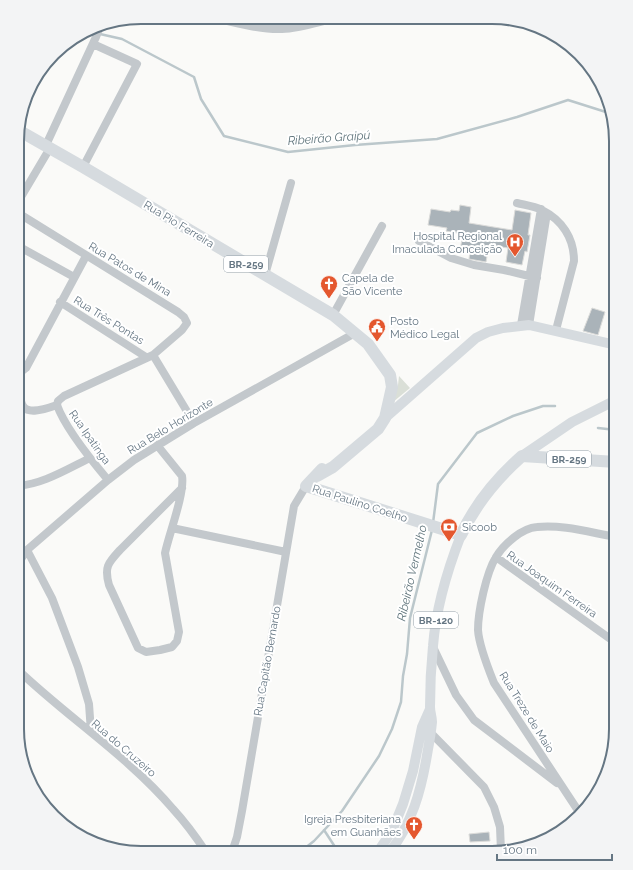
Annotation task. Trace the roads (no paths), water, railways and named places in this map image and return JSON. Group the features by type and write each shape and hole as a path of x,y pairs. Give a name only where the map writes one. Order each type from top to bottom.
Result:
{"highway":[{"name":"Rua Pio Ferreira","path":"24,134 332,315 355,333 368,344 390,375 392,387 385,418"},
{"name":"Rua Capitão Bernardo","path":"306,486 317,476 328,462 371,425 385,418"},
{"name":"BR-259","path":"522,456 609,462"},
{"name":"BR-120","path":"461,535 478,502 502,474 522,456"},
{"name":"Rua Paulino Coelho","path":"306,486 461,535"}],"main road":[{"name":"Rua Capitão Bernardo","path":"385,418 476,338 488,332 525,325 556,330 609,343"},
{"name":"BR-120","path":"522,456 572,422 609,404"},
{"name":"BR-120","path":"382,846 392,832 403,804 427,729 430,709 436,614 447,572 461,535"},
{"path":"395,846 414,810 422,784 427,729"}],"street":[{"path":"243,24 280,29 311,24"},
{"path":"24,191 48,147 99,32 137,64 83,167"},
{"path":"265,275 291,182"},
{"path":"517,203 544,211 564,227 574,250 572,272 556,330"},
{"path":"525,325 544,211"},
{"name":"Rua Patos de Mina","path":"24,217 184,317 186,323 182,330 149,356"},
{"path":"332,315 382,226"},
{"path":"419,241 451,258 474,265 534,277"},
{"path":"24,249 74,277"},
{"path":"24,369 26,368 86,256"},
{"name":"Rua Três Pontas","path":"60,302 149,356"},
{"name":"Rua Belo Horizonte","path":"24,554 27,550 108,480 134,460 194,423 355,333"},
{"path":"24,408 28,410 42,410 57,405 58,401 64,396 149,356 194,423"},
{"name":"Rua Ipatinga","path":"57,405 90,458 108,480"},
{"path":"157,445 182,476 183,482 182,488 166,553 179,632 177,641 172,647 146,652 138,648 108,585 106,576 107,567 111,560 182,488"},
{"path":"24,485 52,476 90,458"},
{"name":"Rua Capitão Bernardo","path":"234,846 242,811 294,506 306,486"},
{"name":"Rua Treze de Maio","path":"576,810 494,683 486,662 478,631 480,607 486,582 496,557 509,542 520,533 536,527 559,527 609,536"},
{"path":"172,528 286,552"},
{"path":"27,550 52,598 78,667 89,704 91,732"},
{"name":"Rua Joaquim Ferreira","path":"496,557 609,638"},
{"path":"433,646 456,695 474,720 563,788"},
{"name":"Rua do Cruzeiro","path":"24,676 144,779 173,808 202,846"},
{"path":"427,729 484,787 494,807 500,827 501,845"}],"waterway":[{"name":"Ribeirão Graipú","path":"100,34 122,39 194,77 201,99 224,136 288,152 437,139 517,117 568,100 605,112"},
{"name":"Ribeirão Vermelho","path":"433,523 438,484 477,433 513,416 543,406 555,406"},
{"name":"Ribeirão Vermelho","path":"598,428 609,429"},
{"name":"Ribeirão Vermelho","path":"308,846 342,811 379,756 392,729 401,702 410,618 432,530"},
{"path":"324,830 334,846"}],"place":[{"name":"Hospital Regional Imaculada Conceição","path":"515,257"},
{"name":"Capela de São Vicente","path":"329,299"},
{"name":"Posto Médico Legal","path":"377,342"},
{"name":"Sicoob","path":"449,542"},
{"name":"Igreja Presbiteriana em Guanhães","path":"414,840"}]}
